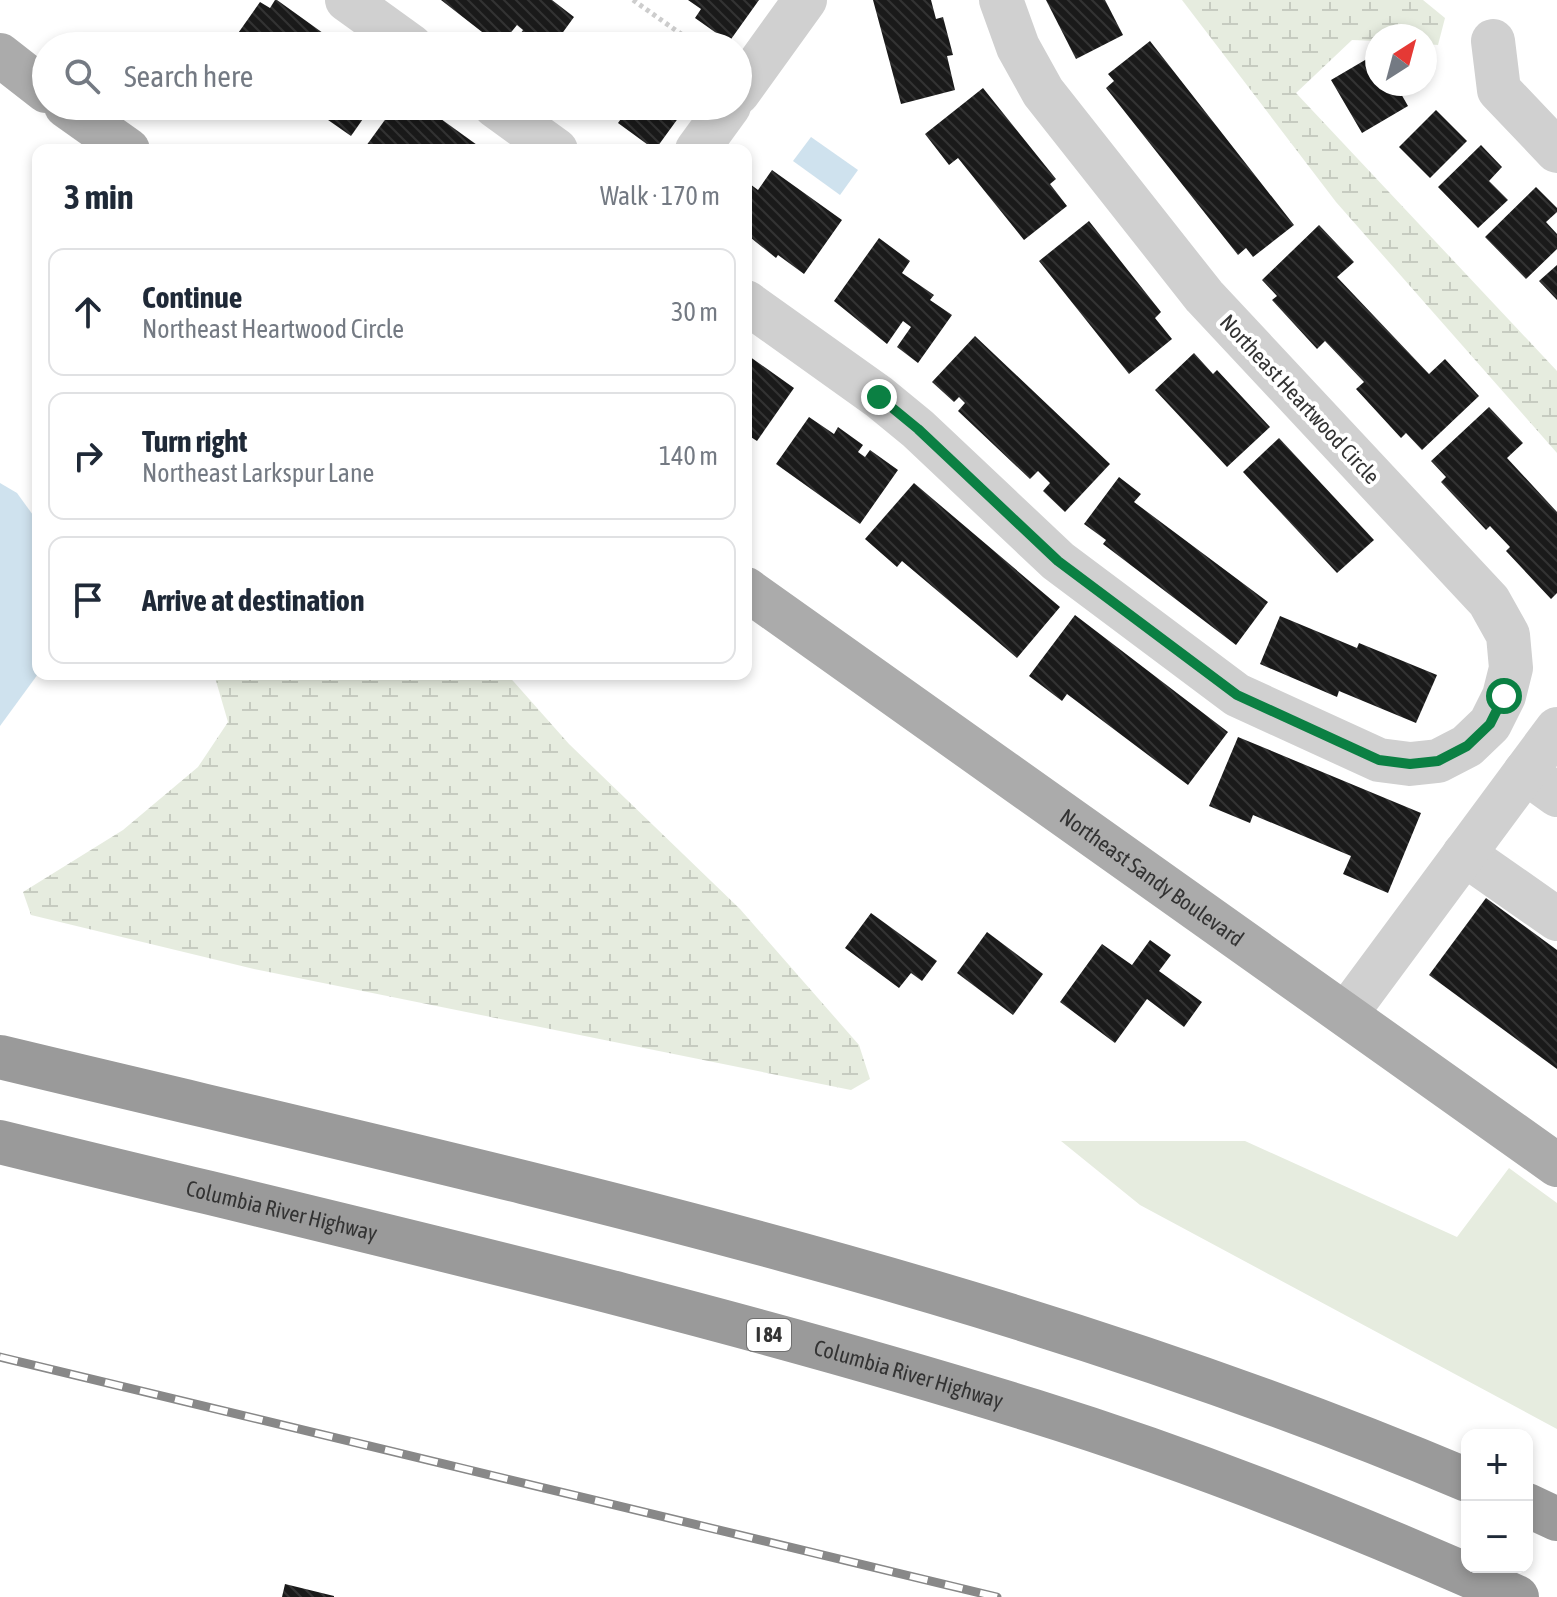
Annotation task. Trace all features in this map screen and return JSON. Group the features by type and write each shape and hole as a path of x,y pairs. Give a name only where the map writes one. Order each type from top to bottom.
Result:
{"highway":[{"path":"0,1057 546,1188 908,1285 1045,1325 1169,1366 1306,1415 1461,1478"},
{"name":"Columbia River Highway","path":"0,1142 581,1284 1020,1407 1255,1488 1517,1597"},
{"path":"1533,1508 1557,1519"}],"main road":[{"path":"0,55 32,80"},
{"path":"86,120 120,144"},
{"name":"Northeast Sandy Boulevard","path":"752,593 1557,1165"}],"street":[{"path":"347,0 392,32"},
{"path":"752,74 805,0"},
{"name":"Northeast Heartwood Circle","path":"752,306 879,397 918,429 1058,561 1237,695 1379,760 1410,764 1438,761 1467,746 1490,724 1504,696 1511,668 1508,635 1489,601 1194,284 1043,92 1018,47 1001,0"},
{"path":"1493,41 1499,90 1557,151"},
{"path":"514,120 548,144"},
{"path":"701,144 719,120"},
{"path":"1346,1014 1464,854 1541,783 1557,729"},
{"path":"1464,854 1557,919"}],"path":[{"path":"633,0 678,32"}],"green space":[{"path":"1182,0 1423,0 1445,18 1438,45 1437,24 1365,24 1365,41 1352,40 1296,93 1557,371 1557,453 1336,202"},
{"path":"216,680 512,680 569,744 740,909 859,1045 870,1079 851,1090 254,969 31,915 23,892 123,830 198,767 228,722"},
{"path":"1061,1141 1245,1141 1457,1237 1509,1168 1557,1203 1557,1429 1140,1205"}],"water":[{"path":"811,137 858,170 840,195 793,161"},
{"path":"0,483 17,493 32,514 34,680 0,726"}],"building":[{"path":"277,0 322,32 239,32 260,2 270,8"},
{"path":"441,0 552,0 574,17 563,32 522,32 517,25 511,32 482,32"},
{"path":"688,0 759,0 736,32 715,32 695,18 701,9"},
{"path":"873,0 931,0 936,19 943,17 953,55 947,56 955,90 901,104"},
{"path":"1046,0 1105,0 1123,35 1076,59"},
{"path":"1150,41 1294,225 1253,257 1246,248 1238,255 1106,88 1114,81 1108,74"},
{"path":"1365,60 1365,96 1402,96 1408,106 1362,133 1331,80"},
{"path":"983,88 1056,179 1050,184 1067,206 1024,240 958,158 949,165 925,134"},
{"path":"1436,110 1467,141 1430,178 1399,147"},
{"path":"328,120 362,120 351,136"},
{"path":"385,120 442,120 476,144 367,144"},
{"path":"620,120 677,120 659,144 647,144 618,123"},
{"path":"1481,145 1502,167 1489,181 1508,200 1478,228 1438,187"},
{"path":"772,170 842,220 804,274 778,255 776,258 752,239 752,186 758,190"},
{"path":"1536,187 1557,208 1557,212 1546,222 1557,234 1557,249 1526,279 1485,237"},
{"path":"1089,221 1161,312 1155,318 1172,339 1129,374 1039,261"},
{"path":"1319,225 1354,262 1337,277 1429,374 1445,359 1479,396 1422,450 1406,433 1401,438 1356,389 1364,382 1325,341 1317,349 1272,300 1277,296 1262,280"},
{"path":"879,238 910,261 902,273 934,295 930,300 952,315 918,363 897,347 911,327 903,321 887,344 834,301"},
{"path":"1557,265 1557,300 1539,281"},
{"path":"975,336 1110,464 1065,512 1043,491 1050,483 1038,471 1030,479 958,411 965,403 959,397 954,402 932,382"},
{"path":"1194,353 1213,374 1217,370 1270,427 1227,467 1155,390"},
{"path":"752,358 794,388 757,441 752,438"},
{"path":"1489,407 1523,443 1507,458 1557,512 1557,593 1551,599 1506,551 1510,547 1490,526 1486,530 1441,482 1446,477 1431,461"},
{"path":"809,417 834,434 838,427 863,445 858,452 865,457 870,450 898,470 860,524 776,464"},
{"path":"1279,438 1374,540 1337,573 1243,472"},
{"path":"1119,477 1141,494 1134,502 1268,602 1236,645 1103,544 1106,540 1084,524"},
{"path":"914,483 1060,607 1017,658 902,561 897,567 865,539"},
{"path":"1075,615 1228,732 1188,785 1067,694 1062,701 1029,676"},
{"path":"1280,616 1357,648 1359,643 1437,675 1416,723 1339,691 1337,697 1260,664"},
{"path":"1238,737 1421,813 1388,893 1343,874 1351,856 1253,815 1250,823 1209,806"},
{"path":"1486,898 1557,950 1557,1069 1429,975"},
{"path":"871,913 937,961 922,981 911,973 899,988 845,948"},
{"path":"987,932 1043,974 1013,1015 957,973"},
{"path":"1150,940 1171,955 1159,971 1202,1002 1184,1027 1147,999 1115,1043 1060,1002 1102,944 1132,965"},
{"path":"285,1584 334,1596 334,1597 282,1597"}],"railway":[{"path":"0,1357 997,1597"}],"route":[{"path":"879,397 918,429 1058,561 1237,695 1379,760 1410,764 1438,761 1467,746 1490,724 1504,696"}]}
